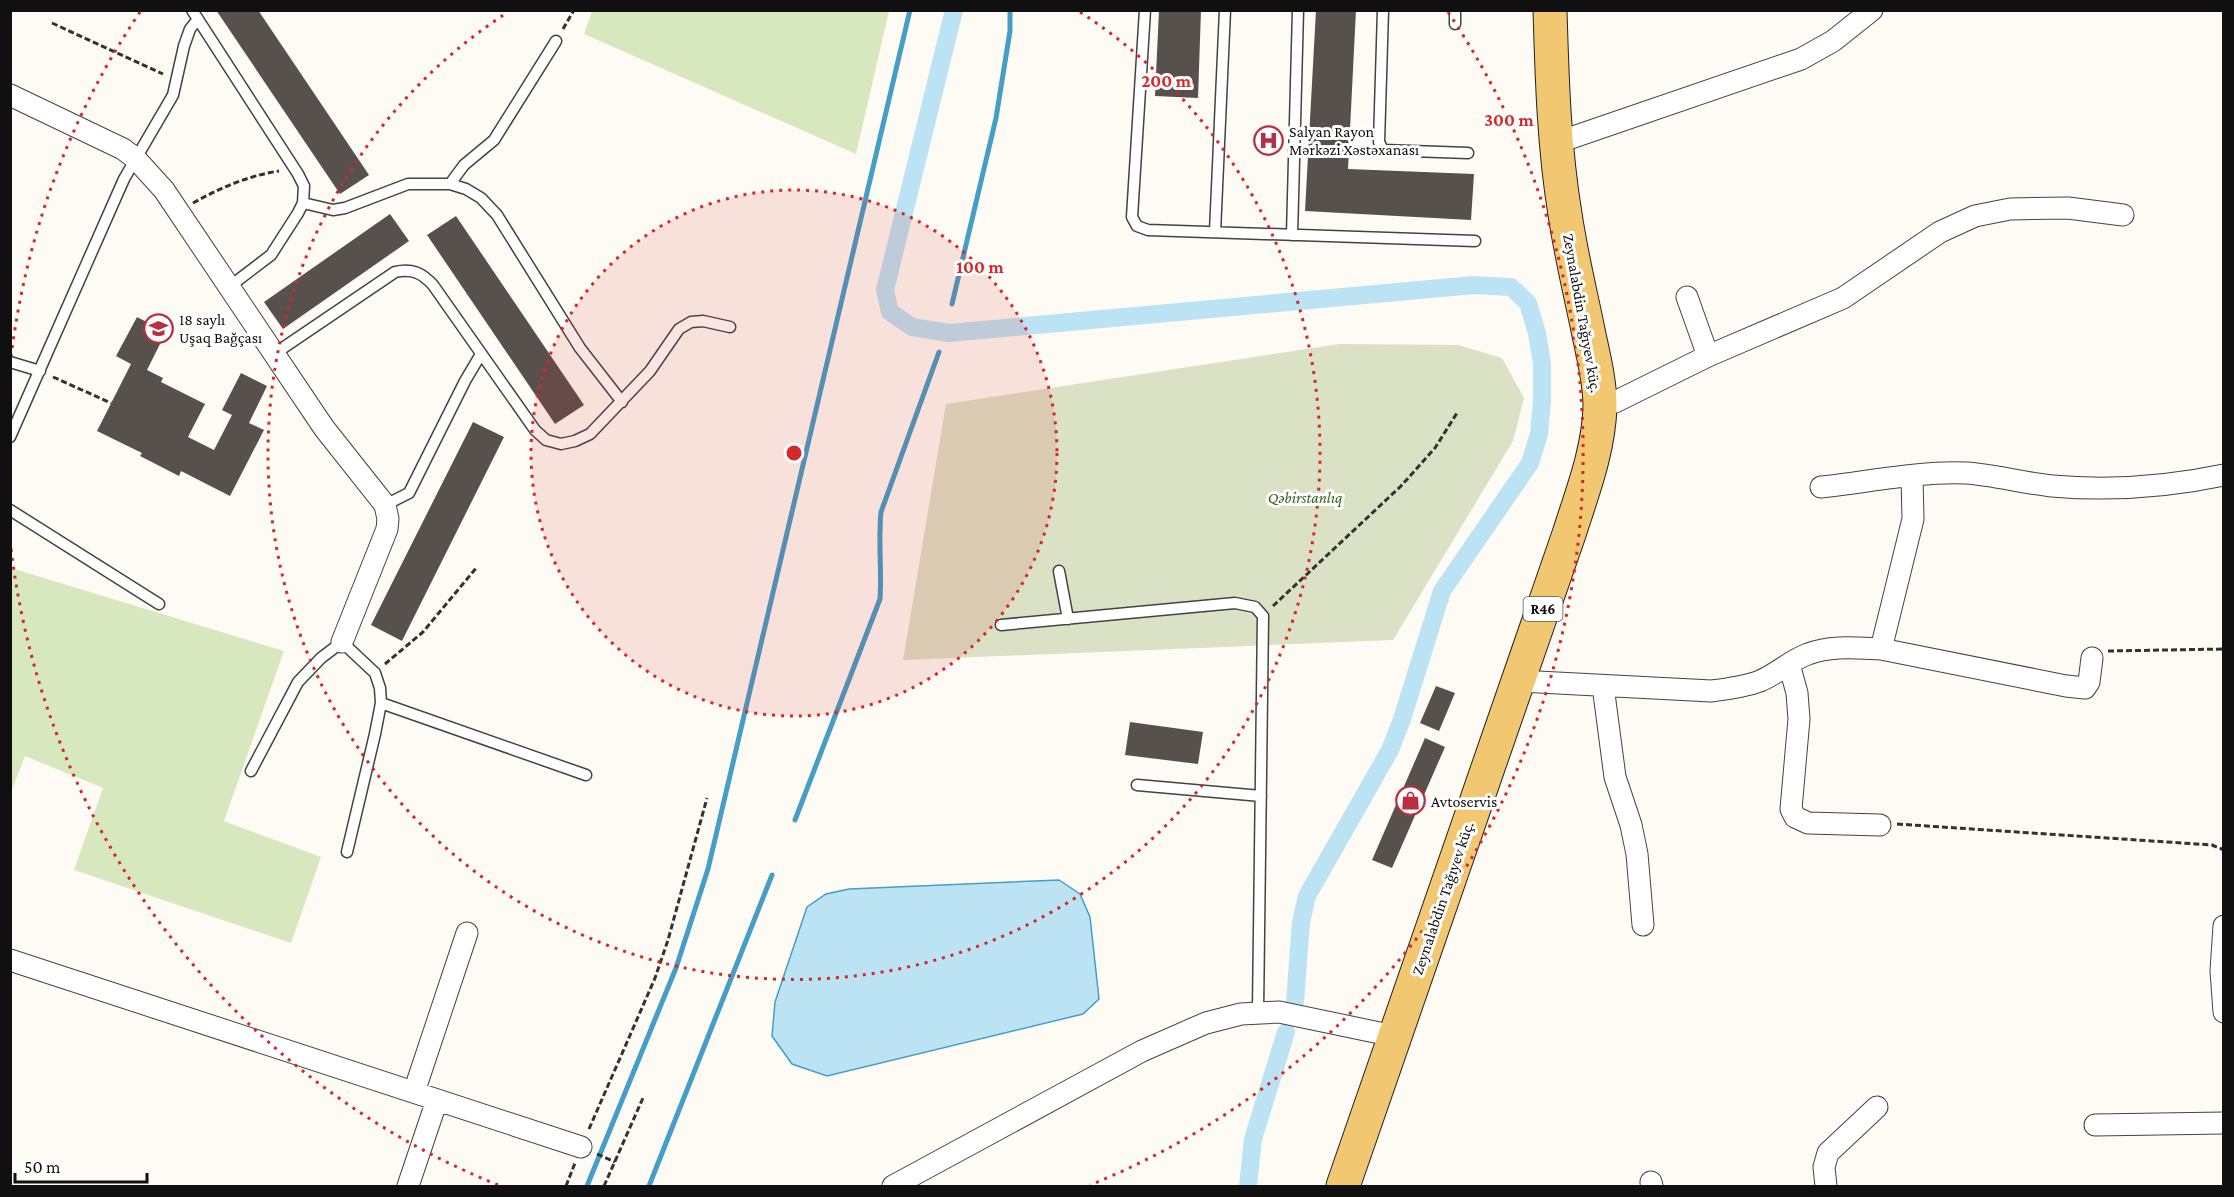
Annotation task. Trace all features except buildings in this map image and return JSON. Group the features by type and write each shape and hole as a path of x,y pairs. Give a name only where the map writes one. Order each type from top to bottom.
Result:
{"main road":[{"name":"Zeynalabdin Tağıyev küç.","path":"1343,1186 1591,466 1597,434 1600,406 1595,363 1565,215 1556,143 1550,10"}],"street":[{"path":"1556,143 1801,59 1833,41 1872,10"},
{"path":"10,95 123,149 135,158 164,190 324,428 385,506 388,519 384,538 342,642"},
{"path":"1600,406 1615,402 1708,357 1843,298 1940,232 1975,216 2010,209 2068,208 2123,215"},
{"path":"1687,297 1708,357"},
{"path":"1821,487 1966,473 2050,486 2133,488 2180,484 2223,475"},
{"path":"1881,649 1913,519 1912,477"},
{"path":"1518,681 1711,691 1729,689 1761,680 1808,654 1831,648 1881,649 2066,687 2085,688 2089,681 2092,658"},
{"path":"1790,664 1797,693 1799,719 1791,809 1795,817 1808,824 1880,825"},
{"path":"1603,686 1615,777 1637,854 1643,925"},
{"path":"2223,926 2221,971 2223,1011"},
{"path":"414,1092 467,933"},
{"path":"10,960 581,1147"},
{"path":"892,1186 1142,1051 1206,1023 1258,1011 1279,1012 1394,1036"},
{"path":"408,1186 437,1100"},
{"path":"1826,1186 1824,1167 1828,1153 1877,1107"},
{"path":"2095,1125 2223,1124"}],"lane":[{"path":"1145,10 1132,217 1137,226 1148,230 1475,241"},
{"path":"1215,232 1225,10"},
{"path":"1292,235 1298,10"},
{"path":"1383,10 1379,142 1383,150 1468,153"},
{"path":"1455,10 1455,24"},
{"path":"10,437 135,158 173,95 178,81 184,46 195,15"},
{"path":"195,15 304,186 303,203 271,255 229,287"},
{"path":"450,184 464,165 494,140 556,41"},
{"path":"303,203 333,210 345,208 408,184 450,184 466,189 481,198 497,215 579,348 622,402"},
{"path":"274,354 395,272 415,271 425,276 535,430 546,440 561,444 590,434 650,370 679,329 691,322 703,321 730,327"},
{"path":"385,506 409,493 481,354"},
{"path":"10,362 40,371"},
{"path":"10,510 159,604"},
{"path":"1059,571 1068,619"},
{"path":"1001,626 1235,603 1255,607 1263,616 1258,1011"},
{"path":"251,771 298,682 321,658 342,642 375,673 380,688 381,703 347,852"},
{"path":"381,703 586,775"},
{"path":"1137,785 1261,796"}],"path":[{"path":"556,41 574,10"},
{"path":"52,23 178,81"},
{"path":"178,210 224,186 263,173 294,168"},
{"path":"40,371 111,403"},
{"path":"1263,616 1401,486 1435,448 1456,413"},
{"path":"375,673 423,632 477,567"},
{"path":"2092,658 2106,651 2223,649"},
{"path":"566,1186 655,978 668,940 706,798"},
{"path":"1880,825 1898,824 2212,845 2223,850"},
{"path":"604,1186 643,1098"}],"green space":[{"path":"592,11 889,11 856,154 584,34"},
{"name":"Qəbirstanlıq","path":"1339,344 1458,345 1502,358 1524,398 1513,441 1393,640 903,660 946,404"},
{"path":"11,568 284,651 224,821 321,857 291,943 74,870 103,788 25,756 11,792"}],"water":[{"path":"1059,880 1080,894 1090,917 1099,999 1083,1014 827,1076 792,1064 772,1036 775,1002 807,907 826,894 849,889"}],"waterway":[{"path":"587,1186 676,968 708,869 910,10"},
{"path":"954,10 885,290 890,312 912,327 949,333 1474,285 1511,287 1528,303 1537,333 1542,364 1539,434 1530,463 1442,591 1390,750 1307,896 1301,922 1295,1002"},
{"path":"952,304 996,118 1010,31 1010,10"},
{"path":"795,820 880,599 881,512 939,352"},
{"path":"649,1186 772,875"},
{"path":"1248,1186 1253,1139 1286,1032"}],"place":[{"name":"Salyan Rayon Mərkəzi Xəstəxanası","path":"1268,140"},
{"name":"18 saylı Uşaq Bağçası","path":"158,328"},
{"name":"Avtoservis","path":"1410,801"}]}
